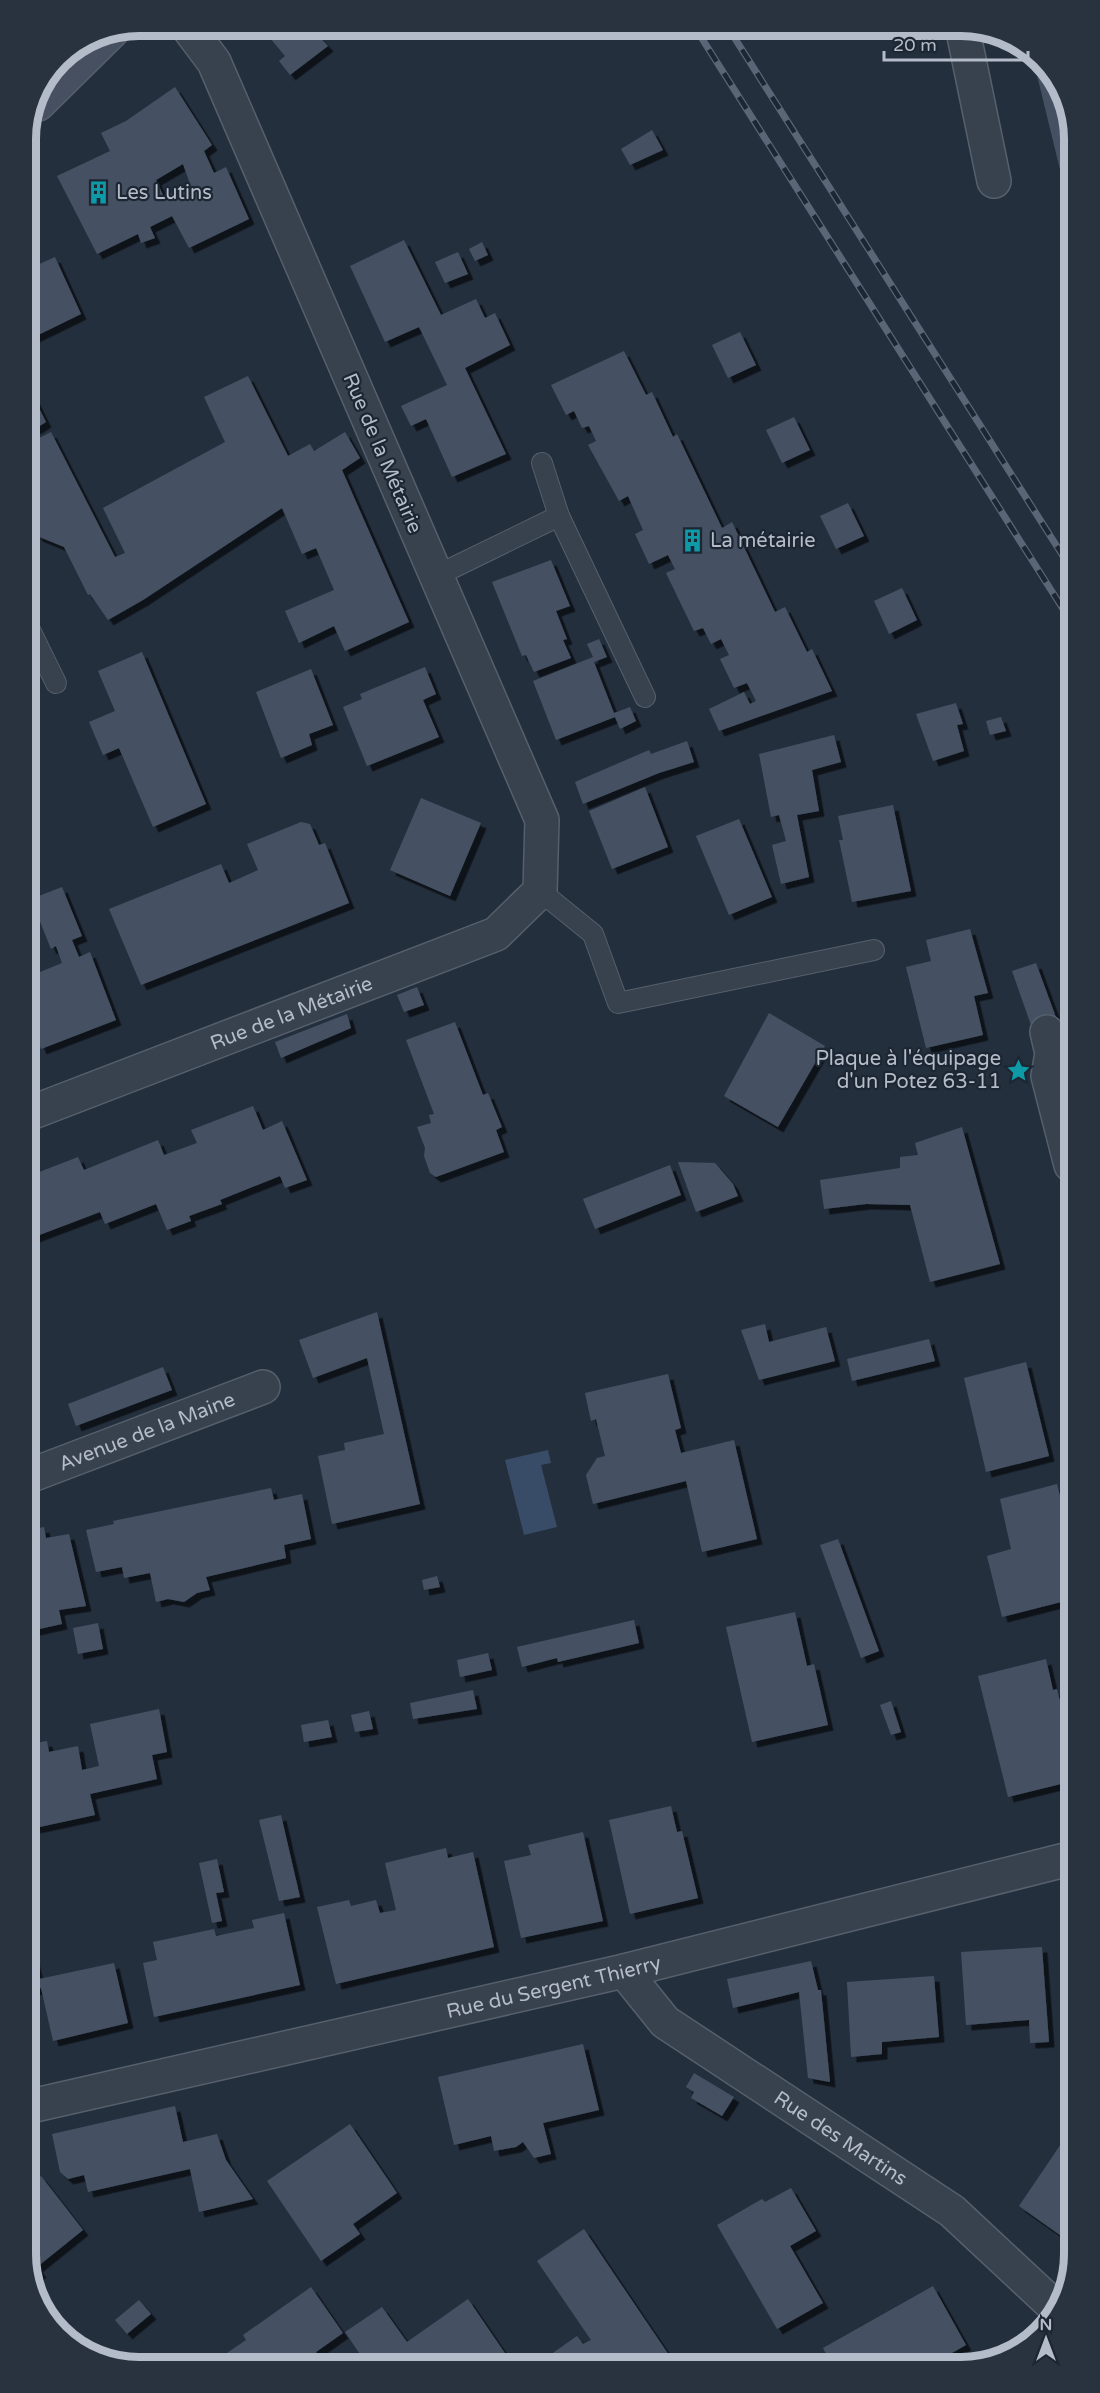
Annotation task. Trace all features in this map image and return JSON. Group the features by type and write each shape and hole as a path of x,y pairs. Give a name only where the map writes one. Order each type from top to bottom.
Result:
{"street":[{"name":"Rue de la Métairie","path":"36,1111 496,934 540,891 542,820 214,62 194,36"},
{"path":"964,36 994,181"},
{"path":"46,96 98,45"},
{"path":"1047,1032 1052,1053 1048,1076 1064,1138"},
{"name":"Avenue de la Maine","path":"36,1473 263,1387"},
{"name":"Rue du Sergent Thierry","path":"36,2105 624,1971 1064,1860"},
{"name":"Rue des Martins","path":"624,1971 665,2022 952,2211 1051,2303"}],"lane":[{"path":"542,463 559,516 645,697"},
{"path":"436,576 559,516"},
{"path":"36,642 56,683"},
{"path":"540,891 592,934 618,1003 874,950"}],"water":[{"path":"548,1450 551,1463 541,1465 557,1527 524,1535 505,1460"}],"building":[{"path":"268,36 319,36 328,46 290,75 279,61 285,56"},
{"path":"1035,67 1047,82 1059,106 1064,139 1064,186"},
{"path":"175,87 212,145 204,151 214,173 226,167 249,219 189,248 172,216 150,227 155,238 141,243 138,234 97,254 57,176 110,151 101,133 126,121","holes":["183,164 190,184 164,197 156,180"]},
{"path":"652,130 663,150 630,165 621,149"},
{"path":"404,240 441,315 476,299 485,318 495,313 510,345 465,368 506,454 452,477 426,419 411,426 401,406 447,385 419,327 385,342 350,266"},
{"path":"482,242 488,255 475,261 469,249"},
{"path":"458,252 468,274 445,283 435,262"},
{"path":"55,257 81,314 36,336 36,266"},
{"path":"740,332 756,365 728,378 712,345"},
{"name":"La métairie","path":"624,351 646,395 652,392 673,437 677,434 722,528 732,522 775,612 785,607 807,652 812,649 832,691 719,731 709,709 744,692 750,704 756,701 747,683 734,688 720,659 729,655 721,639 711,644 703,628 694,631 666,573 675,569 668,555 649,564 635,534 643,530 628,496 619,501 588,445 596,441 589,426 582,428 574,411 566,415 551,385"},
{"path":"248,376 288,456 310,444 314,451 345,432 360,458 342,470 409,622 345,651 334,626 299,643 285,611 334,590 316,548 302,554 282,508 143,600 108,620 90,594 88,595 64,547 36,534 36,440 51,432 115,557 125,553 103,508 225,442 204,397"},
{"path":"36,402 46,422 36,428"},
{"path":"794,417 810,450 782,463 766,430"},
{"path":"848,503 864,536 836,549 820,516"},
{"path":"551,560 570,606 556,611 567,639 563,640 571,658 534,672 526,655 522,656 492,582"},
{"path":"902,588 917,620 889,634 874,601"},
{"path":"599,639 607,657 594,662 614,713 630,707 636,721 620,729 615,717 556,740 533,681 593,657 587,644"},
{"path":"142,652 206,804 153,827 119,748 103,755 89,722 115,711 98,671"},
{"path":"425,667 436,694 423,700 439,737 367,766 343,707 362,699 360,694"},
{"path":"311,669 333,725 309,734 312,745 281,758 256,692"},
{"path":"956,703 963,724 957,725 964,751 933,761 916,714"},
{"path":"1001,717 1006,731 990,735 986,721"},
{"path":"834,735 841,762 812,770 819,811 797,815 809,877 781,884 772,845 786,841 779,815 771,817 759,754"},
{"path":"687,741 694,762 659,773 583,804 575,782 649,750 651,754"},
{"path":"645,787 668,847 612,869 589,811"},
{"path":"421,798 481,823 450,896 390,870"},
{"path":"893,805 911,891 852,902 839,840 843,840 838,816"},
{"path":"739,819 772,897 729,915 696,836"},
{"path":"301,822 310,824 319,845 325,843 349,903 141,985 109,909 221,864 229,883 258,870 247,844"},
{"path":"62,887 82,936 72,940 79,957 90,952 116,1020 41,1049 36,1036 36,974 62,963 56,946 51,949 36,912 36,897"},
{"path":"970,929 988,993 974,996 983,1035 926,1048 906,967 931,961 926,940"},
{"path":"1036,963 1057,1020 1032,1028 1012,971"},
{"path":"417,987 424,1005 404,1012 397,995"},
{"path":"769,1013 825,1046 778,1127 724,1096"},
{"path":"347,1014 351,1028 281,1058 275,1042"},
{"path":"455,1022 483,1095 488,1093 502,1127 496,1130 504,1152 436,1177 430,1173 424,1156 425,1148 417,1127 431,1123 429,1115 434,1114 406,1040"},
{"path":"253,1106 263,1130 282,1121 307,1180 285,1188 280,1176 220,1200 222,1204 189,1216 191,1221 167,1230 156,1204 105,1224 100,1212 36,1236 36,1173 78,1157 84,1170 158,1140 164,1155 197,1143 191,1130"},
{"path":"962,1127 1000,1264 930,1282 910,1205 866,1204 824,1209 820,1180 900,1168 900,1157 918,1155 915,1143"},
{"path":"678,1162 715,1163 733,1184 738,1196 696,1212"},
{"path":"670,1165 681,1195 595,1229 583,1199"},
{"path":"377,1312 420,1504 332,1524 318,1456 345,1450 344,1443 384,1434 367,1358 313,1378 299,1340"},
{"path":"765,1324 769,1342 826,1327 835,1361 759,1380 741,1330"},
{"path":"929,1339 935,1361 852,1381 847,1359"},
{"path":"1026,1362 1049,1456 986,1472 964,1378"},
{"path":"163,1367 172,1390 76,1426 68,1404"},
{"path":"668,1374 681,1428 675,1430 681,1453 734,1440 757,1539 702,1552 686,1481 593,1504 586,1475 597,1458 605,1456 596,1419 591,1421 585,1393"},
{"path":"1057,1484 1064,1511 1064,1601 1002,1617 987,1556 1011,1549 1000,1499"},
{"path":"271,1488 274,1500 302,1494 311,1539 284,1545 286,1558 206,1577 210,1590 197,1593 184,1602 168,1599 156,1602 150,1573 124,1578 122,1567 96,1572 86,1530 114,1524 113,1521"},
{"path":"44,1527 46,1538 69,1534 86,1606 59,1610 62,1624 36,1630 36,1529"},
{"path":"838,1539 879,1651 861,1658 820,1545"},
{"path":"437,1576 440,1587 424,1590 422,1580"},
{"path":"795,1612 807,1666 814,1664 828,1725 752,1742 726,1627"},
{"path":"634,1620 639,1643 558,1662 557,1658 522,1667 517,1647"},
{"path":"98,1623 103,1649 78,1654 73,1628"},
{"path":"488,1653 492,1670 460,1677 457,1660"},
{"path":"1046,1659 1053,1690 1057,1689 1064,1717 1064,1783 1008,1797 978,1676"},
{"path":"473,1690 477,1709 413,1719 410,1703"},
{"path":"891,1701 901,1732 891,1735 880,1705"},
{"path":"159,1709 167,1752 152,1755 157,1779 90,1794 95,1815 36,1828 36,1743 47,1741 49,1752 78,1746 82,1770 99,1766 90,1724"},
{"path":"369,1711 373,1729 355,1732 351,1715"},
{"path":"328,1720 332,1737 304,1742 301,1725"},
{"path":"671,1806 677,1832 682,1831 698,1898 630,1914 609,1820"},
{"path":"281,1815 300,1897 279,1901 259,1820"},
{"path":"583,1832 603,1921 521,1938 504,1861 531,1855 528,1845"},
{"path":"446,1848 448,1858 473,1852 494,1947 336,1984 317,1907 349,1900 351,1906 376,1900 380,1913 396,1910 385,1863"},
{"path":"217,1859 224,1892 216,1893 222,1921 212,1923 199,1863"},
{"path":"284,1913 300,1985 154,2017 143,1963 157,1960 153,1942 214,1929 216,1936 254,1928 252,1920"},
{"path":"1042,1947 1049,2042 1030,2043 1029,2020 966,2025 961,1952"},
{"path":"811,1961 818,1990 821,1990 830,2082 808,2078 799,1992 733,2008 727,1979"},
{"path":"114,1963 128,2023 53,2041 41,1988 36,1990 36,1967 39,1979"},
{"path":"934,1976 939,2037 882,2042 882,2054 851,2057 847,1982"},
{"path":"583,2044 599,2110 543,2123 551,2154 534,2158 523,2142 516,2147 494,2151 491,2136 454,2145 438,2077"},
{"path":"694,2073 734,2097 722,2116 691,2098 694,2092 686,2087"},
{"path":"175,2106 183,2142 217,2134 226,2160 253,2199 199,2212 190,2169 88,2192 84,2175 68,2179 60,2172 52,2134"},
{"path":"350,2124 397,2193 353,2224 360,2234 321,2261 267,2181"},
{"path":"1064,2139 1064,2238 1019,2206"},
{"path":"41,2176 83,2230 37,2267 41,2272 38,2274 37,2268 36,2254 36,2180"},
{"path":"791,2188 816,2231 790,2246 823,2303 777,2329 717,2225 762,2199 765,2202"},
{"path":"584,2229 670,2357 547,2357 577,2336 583,2344 591,2340 537,2261"},
{"path":"933,2286 966,2345 945,2357 828,2357 823,2348"},
{"path":"311,2287 343,2333 316,2352 320,2357 225,2357 224,2355 246,2340 243,2335"},
{"path":"468,2299 508,2357 362,2357 345,2332 382,2307 407,2342"},
{"path":"139,2300 151,2314 127,2334 115,2320"}],"railway":[{"path":"700,36 1064,611"},
{"path":"733,36 1064,558"}],"place":[{"name":"Les Lutins","path":"98,192"},
{"name":"La métairie","path":"692,540"},
{"name":"Plaque à l'équipage d'un Potez 63-11","path":"1019,1070"}]}
